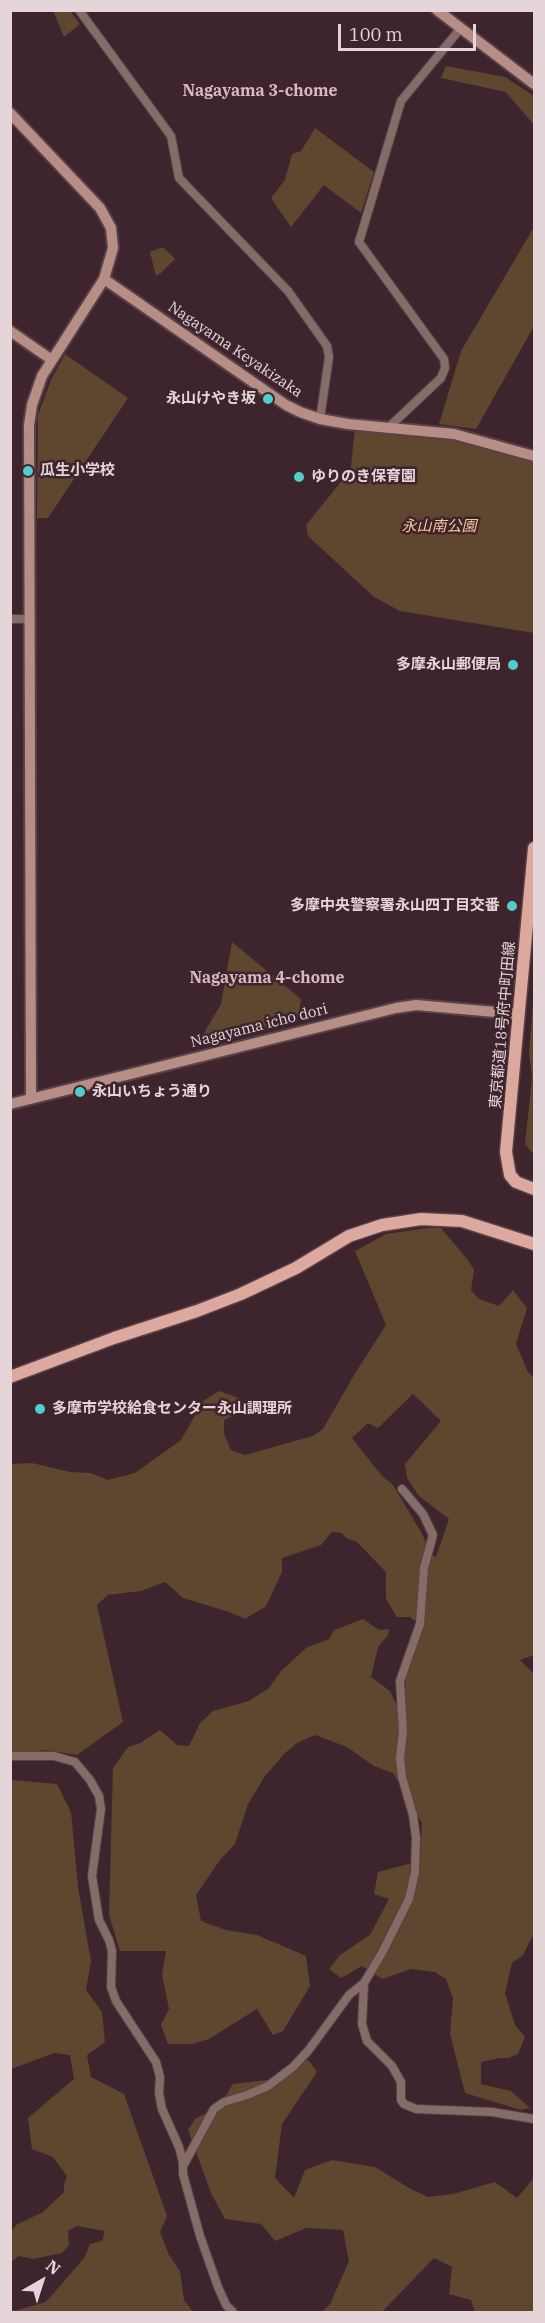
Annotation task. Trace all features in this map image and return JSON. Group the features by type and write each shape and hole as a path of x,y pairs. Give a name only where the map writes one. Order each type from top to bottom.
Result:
{"main road":[{"name":"東京都道18号府中町田線","path":"534,848 531,908 518,1014 507,1165 510,1175 516,1182 534,1189"},
{"path":"10,1377 241,1294 296,1268 349,1236 382,1225 421,1219 462,1221 534,1244"}],"street":[{"path":"79,10 171,136 179,178 288,291 327,346 329,357 320,419"},
{"path":"437,10 534,84"},
{"path":"389,427 441,378 445,368 444,359 359,242 401,101 460,29"},
{"path":"10,113 91,197 111,228 113,248 104,279 52,360 34,396 29,424 31,1099"},
{"name":"Nagayama Keyakizaka","path":"104,279 286,405 320,419 463,435 534,456"},
{"path":"10,330 52,360"},
{"path":"10,619 29,619"},
{"name":"Nagayama icho dori","path":"10,1104 396,1008 416,1005 518,1014"},
{"path":"183,2166 214,2109 224,2102 268,2086 293,2067 349,1995 363,1983 382,1953 409,1899 416,1856 413,1815 402,1777 400,1758 403,1731 400,1681 420,1624 424,1568 433,1535 423,1514 402,1490"},
{"path":"10,1756 54,1756 75,1762 90,1780 99,1796 101,1809 92,1876 99,1920 110,1940 112,1951 111,1987 116,2001 156,2062 160,2077 159,2093 162,2109 179,2147 183,2174 197,2226 218,2288 226,2305 233,2313"},
{"path":"363,1983 361,2012 367,2041 392,2066 401,2082 401,2100 404,2104 416,2109 492,2112 534,2118"}],"green space":[{"path":"53,11 70,11 80,24 64,37"},
{"path":"446,66 505,77 534,96 534,125 506,92 441,78"},
{"path":"315,128 374,172 361,213 324,185 291,227 271,198 285,180 292,154 301,151"},
{"path":"534,227 534,326 476,429 439,424 461,351"},
{"path":"164,248 175,259 156,276 150,252"},
{"path":"65,354 128,398 48,518 37,518 38,415 51,380"},
{"name":"永山南公園","path":"355,427 453,439 534,461 534,633 400,611 374,597 308,536 306,525 348,473 351,466"},
{"path":"232,942 301,999 298,1021 201,1047 200,1040 221,1004"},
{"path":"534,992 534,1155 525,1144 532,1078 529,1052"},
{"path":"441,1228 474,1270 471,1290 479,1299 499,1306 513,1290 527,1308 516,1344 528,1372 534,1377 534,1655 520,1660 534,1674 534,1938 532,1937 523,1955 512,1963 505,1993 515,2025 525,2037 518,2054 481,2062 481,2084 511,2091 530,2108 521,2110 465,2093 450,2034 453,1998 446,1979 435,1972 411,1969 382,1979 362,1966 341,1978 329,1969 340,1955 370,1935 389,1899 374,1894 378,1872 420,1861 422,1823 393,1773 374,1766 347,1747 315,1735 297,1743 285,1753 265,1776 248,1804 235,1844 220,1860 196,1895 201,1921 226,1930 257,1935 306,1956 310,1986 283,2031 273,2035 257,2009 209,2039 192,2044 168,2044 161,2025 169,2009 162,1974 166,1951 120,1951 109,1915 113,1768 128,1747 140,1743 160,1730 177,1745 189,1746 200,1723 213,1711 249,1701 269,1688 281,1671 306,1648 329,1639 334,1630 363,1619 379,1630 389,1629 388,1635 378,1647 371,1677 390,1691 396,1704 406,1703 405,1670 424,1627 410,1617 397,1617 386,1599 386,1572 357,1542 346,1538 342,1533 332,1532 321,1545 282,1558 282,1572 266,1606 245,1619 183,1598 165,1582 141,1591 108,1595 97,1605 123,1722 77,1755 46,1750 11,1754 11,1464 32,1463 70,1472 91,1473 108,1480 135,1473 181,1440 203,1401 219,1391 241,1399 242,1412 224,1420 224,1434 231,1450 245,1455 313,1436 323,1429 386,1325 355,1251 386,1234","holes":["413,1394 441,1421 405,1464 407,1478 419,1496 449,1519 436,1557 432,1555 393,1485 381,1475 352,1438 368,1423 378,1428"]},
{"path":"11,1780 57,1784 71,1812 78,1887 91,1961 86,1990 102,2012 105,2042 87,2055 91,2077 124,2094 167,2216 160,2232 169,2255 180,2271 184,2300 193,2312 11,2312 11,2310 46,2302 84,2258 90,2244 102,2241 105,2231 77,2226 68,2231 69,2245 62,2253 33,2259 19,2256 11,2262 11,2232 16,2225 43,2212 64,2192 67,2176 53,2157 32,2149 28,2118 74,2079 70,2055 54,2053 11,2069"},
{"path":"308,2060 317,2072 282,2124 275,2178 294,2198 305,2170 332,2160 375,2167 428,2197 453,2194 495,2182 517,2198 534,2179 534,2312 475,2312 471,2300 449,2294 452,2267 434,2258 382,2312 322,2312 330,2304 349,2261 343,2230 306,2228 275,2241 261,2224 225,2219 211,2193 188,2130 196,2118 219,2107 233,2084 267,2080"}],"place":[{"name":"永山けやき坂","path":"268,399"},
{"name":"瓜生小学校","path":"28,471"},
{"name":"ゆりのき保育園","path":"299,477"},
{"name":"多摩永山郵便局","path":"513,665"},
{"name":"多摩中央警察署永山四丁目交番","path":"512,906"},
{"name":"永山いちょう通り","path":"80,1092"},
{"name":"多摩市学校給食センター永山調理所","path":"40,1409"}],"district":[{"name":"Nagayama 3-chome","path":"260,91"},
{"name":"Nagayama 4-chome","path":"267,978"}]}
